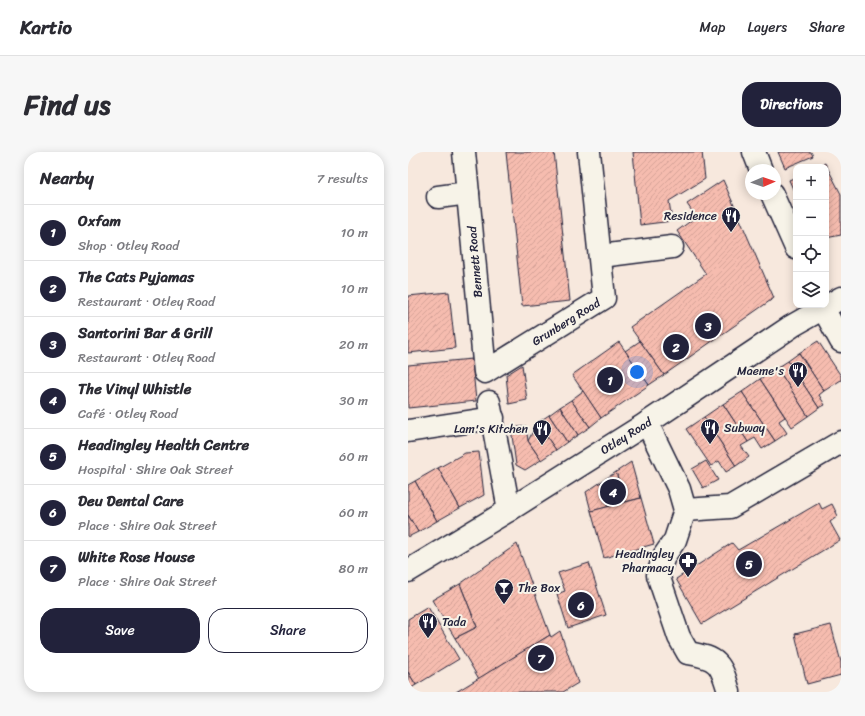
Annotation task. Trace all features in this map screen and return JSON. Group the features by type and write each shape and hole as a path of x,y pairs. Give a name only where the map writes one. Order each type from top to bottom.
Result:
{"main road":[{"name":"Bennett Road","path":"464,152 485,372"},
{"name":"Grunberg Road","path":"485,372 604,298 601,256 589,152"},
{"path":"754,152 759,164"},
{"path":"438,197 468,193"},
{"path":"775,200 793,241"},
{"path":"601,256 672,247"},
{"path":"829,304 841,341"},
{"name":"Otley Road","path":"408,571 648,423 763,345 823,308"},
{"path":"408,431 491,410 497,452 509,510"},
{"path":"648,423 679,489 685,510 675,540 664,556 658,574 679,637 688,653 703,656 716,661 725,677 729,692"},
{"path":"685,510 730,507 841,442"}],"building":[{"path":"506,152 554,152 570,301 522,306"},
{"path":"633,152 702,152 705,179 669,201 672,221 640,225"},
{"path":"778,152 811,152 813,156 785,168"},
{"path":"829,171 841,194 841,235 829,237"},
{"path":"793,178 793,189 789,180"},
{"path":"723,180 774,298 664,375 630,327 706,274 677,231 696,217 687,204"},
{"path":"449,292 455,348 408,353 408,296"},
{"path":"640,341 664,375 649,385 625,351"},
{"path":"818,341 841,376 841,380 824,391 799,353"},
{"path":"619,342 649,385 601,418 572,375"},
{"path":"799,353 824,391 819,395 825,405 819,408 788,361"},
{"path":"472,359 476,401 408,408 408,365"},
{"name":"Maeme's","path":"788,361 819,408 808,416 777,368"},
{"path":"522,365 527,400 509,404 506,375"},
{"path":"777,368 808,416 792,427 760,379"},
{"path":"760,379 785,417 779,421 787,433 775,441 742,392"},
{"path":"583,391 601,418 590,427 571,400"},
{"path":"742,392 775,441 762,449 755,438 748,442 723,404"},
{"path":"571,400 590,427 578,435 560,407"},
{"path":"723,404 748,442 741,446 749,457 736,466 704,417"},
{"path":"560,407 578,435 567,442 549,415"},
{"path":"549,415 567,442 556,450 537,423"},
{"name":"Subway","path":"704,417 736,466 726,472 719,461 711,466 686,429"},
{"name":"Lam's Kitchen","path":"537,423 556,450 541,460 528,441"},
{"path":"526,426 528,441 541,460 525,470 516,465 511,428"},
{"path":"479,452 484,495 460,508 438,468 465,453"},
{"path":"706,461 718,480 703,488 692,469"},
{"path":"631,462 641,498 625,502 616,472"},
{"path":"438,468 460,508 437,521 415,481"},
{"path":"616,472 625,502 608,507 601,482"},
{"path":"415,481 437,521 418,532 408,515 408,485"},
{"path":"601,482 608,507 591,511 586,492"},
{"path":"641,498 654,544 604,558 591,511"},
{"path":"819,503 822,509 832,504 838,516 830,522 840,540 702,624 676,579 732,543 738,550"},
{"path":"408,515 418,532 408,537"},
{"name":"The Box","path":"517,544 550,635 479,679 455,638 477,627 460,584"},
{"path":"589,563 606,615 568,628 557,594 565,591 558,573"},
{"path":"460,584 477,627 455,638 432,600"},
{"name":"Tada","path":"428,607 459,659 416,685 408,672 408,619"},
{"path":"831,625 841,662 841,675 807,684 795,634"},
{"path":"560,631 578,683 563,692 456,692 550,635 551,637"},
{"path":"408,672 416,685 408,690"}],"place":[{"name":"Residence","path":"731,233"},
{"name":"Santorini Bar & Grill","path":"708,326"},
{"name":"The Cats Pyjamas","path":"676,347"},
{"name":"Oxfam","path":"610,380"},
{"name":"Maeme's","path":"798,388"},
{"name":"Subway","path":"710,445"},
{"name":"Lam's Kitchen","path":"542,446"},
{"name":"The Vinyl Whistle","path":"613,492"},
{"name":"Headingley Health Centre","path":"749,564"},
{"name":"Headingley Pharmacy","path":"688,578"},
{"name":"The Box","path":"504,605"},
{"name":"Deu Dental Care","path":"581,605"},
{"name":"Tada","path":"428,639"},
{"name":"White Rose House","path":"541,658"}]}
